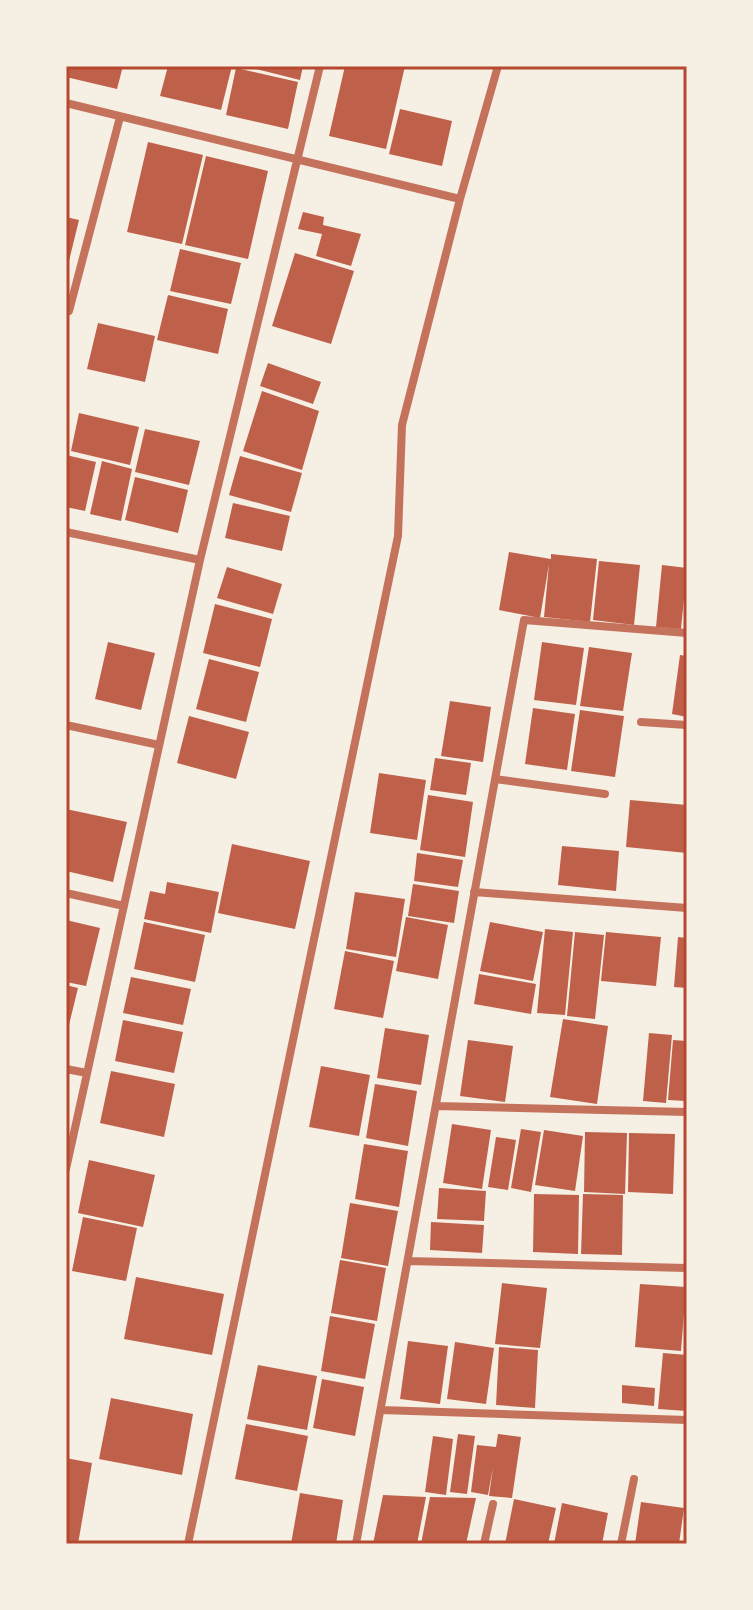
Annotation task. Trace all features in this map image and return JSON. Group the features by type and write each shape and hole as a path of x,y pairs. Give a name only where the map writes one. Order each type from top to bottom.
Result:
{"street":[{"path":"66,1169 200,560 320,66"},
{"path":"188,1544 398,536 402,425 498,66"},
{"path":"66,103 460,199"},
{"path":"69,311 120,117"},
{"path":"66,532 200,560"},
{"path":"356,1544 524,620 687,633"},
{"path":"641,722 687,725"},
{"path":"66,725 159,745"},
{"path":"495,779 605,794"},
{"path":"474,892 687,908"},
{"path":"66,893 124,906"},
{"path":"66,1069 87,1073"},
{"path":"436,1106 687,1112"},
{"path":"408,1261 687,1268"},
{"path":"381,1410 687,1420"},
{"path":"621,1544 634,1479"},
{"path":"484,1544 493,1504"}],"building":[{"path":"66,66 123,66 117,89 66,77"},
{"path":"168,66 232,66 221,110 160,96"},
{"path":"244,66 303,66 300,80"},
{"path":"345,66 405,66 386,149 329,136"},
{"path":"236,68 298,82 288,129 226,115"},
{"path":"400,109 452,121 442,166 389,154"},
{"path":"148,142 203,155 182,244 127,232"},
{"path":"206,156 268,171 248,259 185,245"},
{"path":"303,212 324,217 323,225 361,234 351,266 316,256 322,234 298,229"},
{"path":"66,217 79,220 67,269 66,269"},
{"path":"180,249 241,263 231,304 170,291"},
{"path":"295,253 354,271 331,344 272,326"},
{"path":"168,295 228,309 218,354 157,340"},
{"path":"98,323 155,336 145,382 87,369"},
{"path":"268,363 321,382 313,404 260,386"},
{"path":"262,391 319,411 302,470 243,451"},
{"path":"79,413 139,427 130,465 71,451"},
{"path":"145,429 200,441 189,485 135,472"},
{"path":"66,455 96,462 85,511 66,507"},
{"path":"240,456 302,473 291,512 229,495"},
{"path":"102,461 132,469 121,521 90,514"},
{"path":"135,477 188,490 178,533 125,520"},
{"path":"233,503 290,516 282,551 225,538"},
{"path":"509,552 551,559 551,554 597,559 590,622 544,617 549,564 540,618 499,610"},
{"path":"599,561 640,565 634,625 593,620"},
{"path":"662,565 687,568 681,629 656,627"},
{"path":"227,567 282,584 273,614 217,598"},
{"path":"215,604 272,619 260,667 203,653"},
{"path":"108,642 155,653 141,710 95,699"},
{"path":"542,642 584,648 576,705 534,700"},
{"path":"589,647 632,653 623,711 580,706"},
{"path":"680,655 687,656 687,717 672,714"},
{"path":"209,659 259,672 246,722 196,709"},
{"path":"450,701 491,707 483,762 441,756"},
{"path":"533,708 575,714 567,770 525,764"},
{"path":"580,710 624,716 615,777 571,771"},
{"path":"189,716 249,732 236,779 177,763"},
{"path":"435,758 471,763 466,795 430,790"},
{"path":"379,773 426,780 417,840 370,833"},
{"path":"428,795 473,802 465,857 420,850"},
{"path":"630,800 687,805 687,853 626,847"},
{"path":"66,809 127,822 113,882 66,871"},
{"path":"232,844 310,861 295,929 218,913"},
{"path":"562,846 619,851 616,891 558,885"},
{"path":"417,853 463,860 458,887 414,881"},
{"path":"167,882 219,892 211,933 144,919 150,891 165,894"},
{"path":"413,884 459,891 454,923 408,916"},
{"path":"355,892 405,899 396,957 346,949"},
{"path":"406,917 448,925 438,979 396,971"},
{"path":"66,920 100,928 86,986 66,982"},
{"path":"144,922 205,935 195,982 134,969"},
{"path":"490,922 543,932 533,981 480,971"},
{"path":"545,929 573,932 565,1015 537,1013"},
{"path":"575,932 604,935 595,1019 567,1016"},
{"path":"606,932 661,937 656,986 601,981"},
{"path":"678,937 687,938 687,988 674,987"},
{"path":"345,951 394,961 383,1018 334,1009"},
{"path":"479,974 536,984 531,1014 474,1004"},
{"path":"131,977 191,989 183,1025 123,1013"},
{"path":"66,985 78,988 67,1033 66,1033"},
{"path":"563,1019 608,1026 597,1104 550,1097"},
{"path":"123,1020 183,1032 174,1073 115,1061"},
{"path":"385,1028 429,1035 421,1085 377,1078"},
{"path":"649,1033 672,1035 666,1103 643,1101"},
{"path":"468,1040 513,1046 505,1102 460,1096"},
{"path":"673,1040 687,1041 686,1101 668,1100"},
{"path":"321,1066 370,1075 359,1136 309,1127"},
{"path":"111,1071 175,1084 164,1137 100,1123"},
{"path":"375,1084 417,1091 408,1146 366,1138"},
{"path":"452,1124 491,1130 482,1189 443,1183"},
{"path":"521,1129 541,1132 531,1192 511,1188"},
{"path":"544,1130 583,1136 575,1191 535,1185"},
{"path":"585,1132 627,1133 625,1194 584,1192"},
{"path":"629,1133 675,1134 673,1194 628,1192"},
{"path":"496,1137 516,1140 508,1190 488,1187"},
{"path":"364,1144 408,1151 399,1207 355,1199"},
{"path":"89,1160 155,1175 143,1227 78,1213"},
{"path":"439,1188 486,1191 484,1221 437,1219"},
{"path":"534,1194 579,1195 578,1254 533,1252"},
{"path":"583,1194 623,1195 622,1255 581,1254"},
{"path":"350,1203 398,1211 388,1266 341,1258"},
{"path":"83,1217 137,1228 126,1281 72,1271"},
{"path":"431,1222 484,1225 482,1253 430,1250"},
{"path":"340,1260 386,1268 377,1321 331,1313"},
{"path":"136,1277 224,1294 212,1355 124,1339"},
{"path":"502,1283 547,1288 540,1348 495,1344"},
{"path":"640,1284 686,1287 681,1351 635,1347"},
{"path":"330,1316 375,1324 365,1379 321,1371"},
{"path":"408,1341 448,1346 440,1404 400,1399"},
{"path":"455,1342 494,1348 486,1404 447,1399"},
{"path":"499,1347 538,1350 535,1408 496,1405"},
{"path":"663,1353 687,1355 687,1411 658,1409"},
{"path":"258,1365 317,1376 307,1430 247,1419"},
{"path":"322,1379 364,1387 355,1436 313,1428"},
{"path":"622,1385 655,1388 654,1406 622,1403"},
{"path":"111,1398 193,1414 182,1475 99,1459"},
{"path":"246,1424 308,1436 297,1491 235,1479"},
{"path":"458,1434 475,1436 467,1494 450,1492"},
{"path":"498,1434 521,1437 512,1498 489,1496 493,1467 488,1495 471,1492 477,1445 496,1447"},
{"path":"433,1436 453,1439 446,1495 425,1492"},
{"path":"66,1458 92,1463 78,1544 66,1544"},
{"path":"300,1493 343,1500 336,1544 291,1544"},
{"path":"383,1495 426,1497 417,1544 373,1544"},
{"path":"430,1497 476,1498 466,1544 421,1544"},
{"path":"514,1499 556,1508 548,1544 505,1544"},
{"path":"641,1502 684,1508 679,1544 635,1544"},
{"path":"562,1503 608,1513 602,1544 554,1544"}]}
